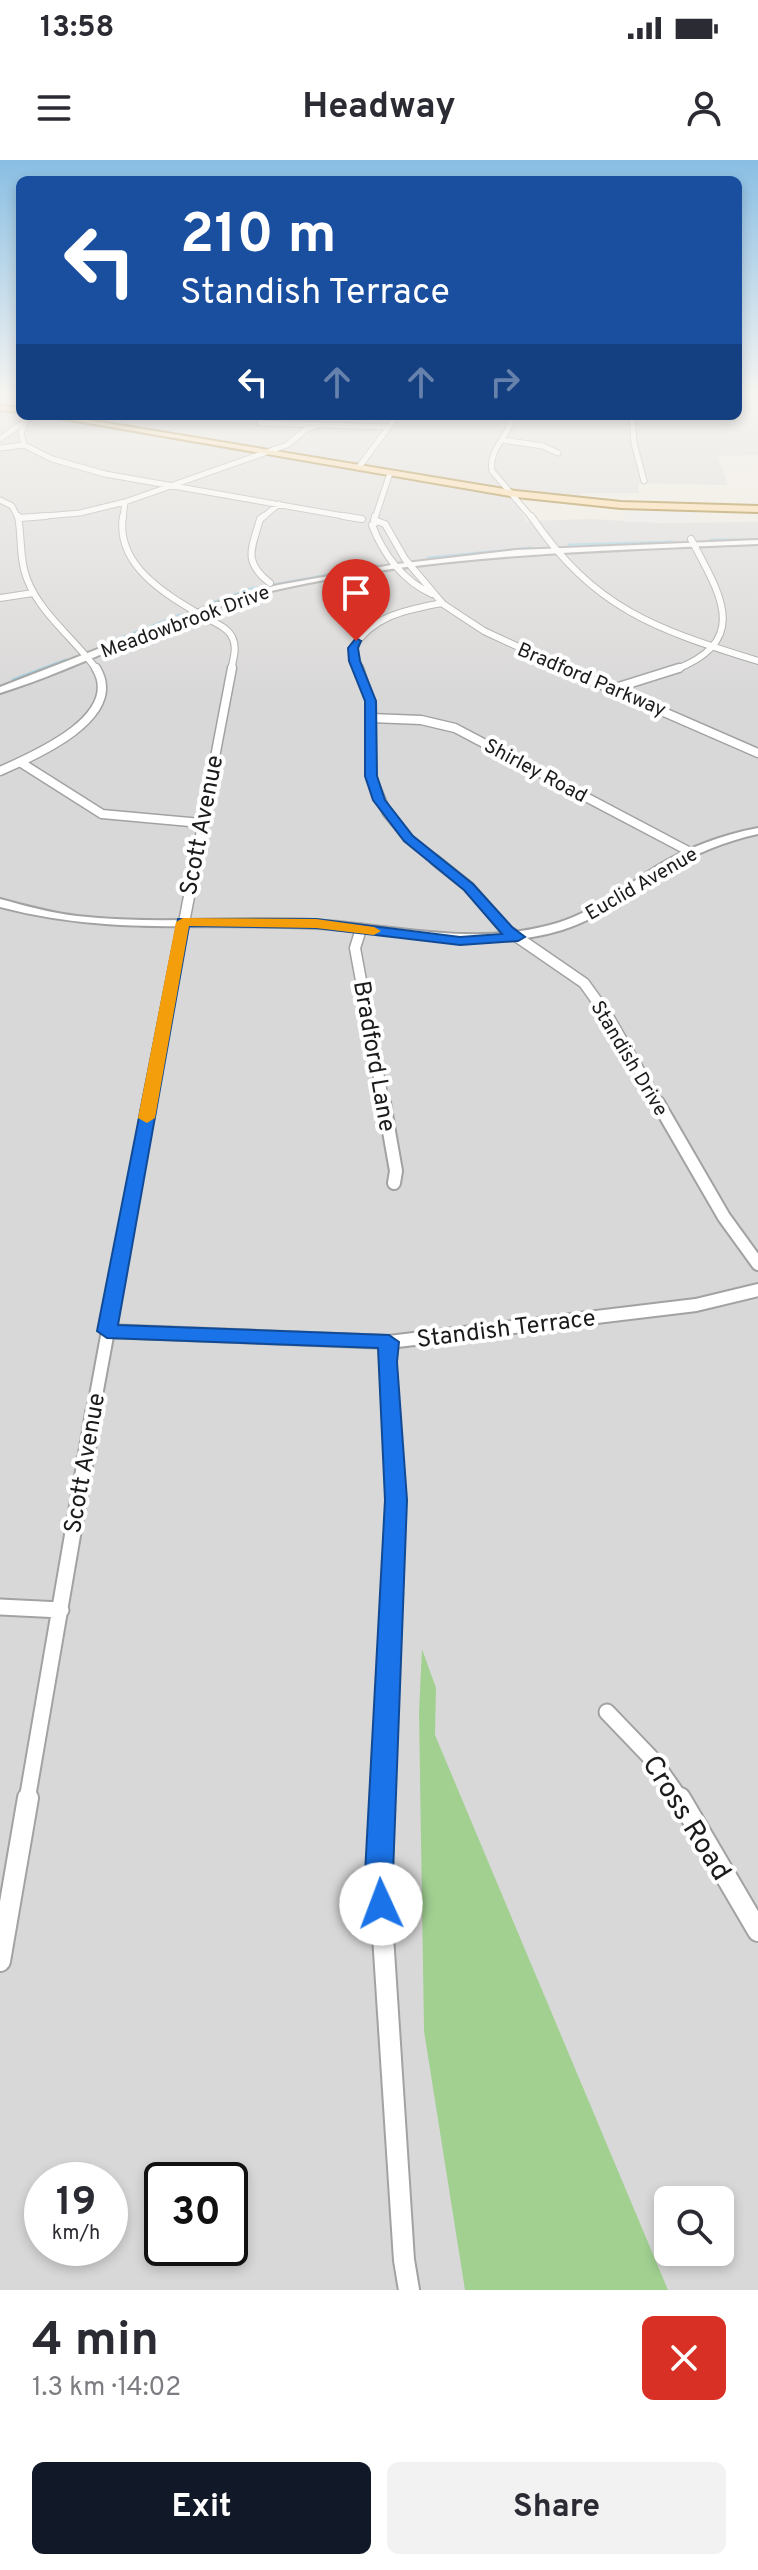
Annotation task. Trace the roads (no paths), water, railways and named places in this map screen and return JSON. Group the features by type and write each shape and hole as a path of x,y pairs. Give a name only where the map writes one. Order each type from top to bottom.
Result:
{"main road":[{"path":"529,495 621,505 758,509"}],"street":[{"path":"19,518 80,513 143,495"},
{"path":"218,495 375,521 383,495"},
{"path":"517,495 550,547 588,587 630,617 665,632 758,661"},
{"path":"0,500 12,506 19,518 24,566 33,593 102,678 102,689 90,716 61,741 0,771"},
{"name":"Scott Avenue","path":"0,1961 107,1331 235,646 233,637 224,628 157,589 131,557 121,531 125,502"},
{"path":"270,583 256,572 250,559 260,519 276,505"},
{"name":"Bradford Parkway","path":"432,594 434,591 408,561 385,524 375,521 372,525 376,537 394,563 442,603 515,647 680,716 758,753"},
{"name":"Meadowbrook Drive","path":"2,686 270,583 408,561 550,547 758,540"},
{"path":"612,689 704,660 720,650 727,641 731,623 715,578 693,541"},
{"name":"Meadowbrook Drive","path":"194,610 257,592 394,563"},
{"path":"0,598 33,593"},
{"name":"Standish Drive","path":"442,603 384,618 366,628 353,648 370,701 371,776 387,813 408,838 469,887 507,930 584,983 609,1018 724,1217 758,1264"},
{"name":"Shirley Road","path":"371,718 421,720 455,728 692,853"},
{"path":"20,762 102,814 201,823"},
{"name":"Euclid Avenue","path":"1,905 88,921 316,924 460,941 518,937 595,913 692,853 758,831"},
{"name":"Bradford Lane","path":"361,929 355,948 396,1171 394,1183"},
{"name":"Standish Terrace","path":"107,1331 196,1332 389,1342 696,1305 758,1290"},
{"path":"389,1342 387,1362 396,1500 379,1874 404,2260 409,2290"},
{"path":"0,1607 61,1610"},
{"name":"Cross Road","path":"607,1712 651,1755 669,1779 758,1931"}],"waterway":[{"path":"711,540 758,540"},
{"path":"569,545 673,542"},
{"path":"428,558 531,548"},
{"path":"207,605 251,589 377,566"},
{"path":"99,647 181,615"},
{"path":"13,680 66,660"}]}
